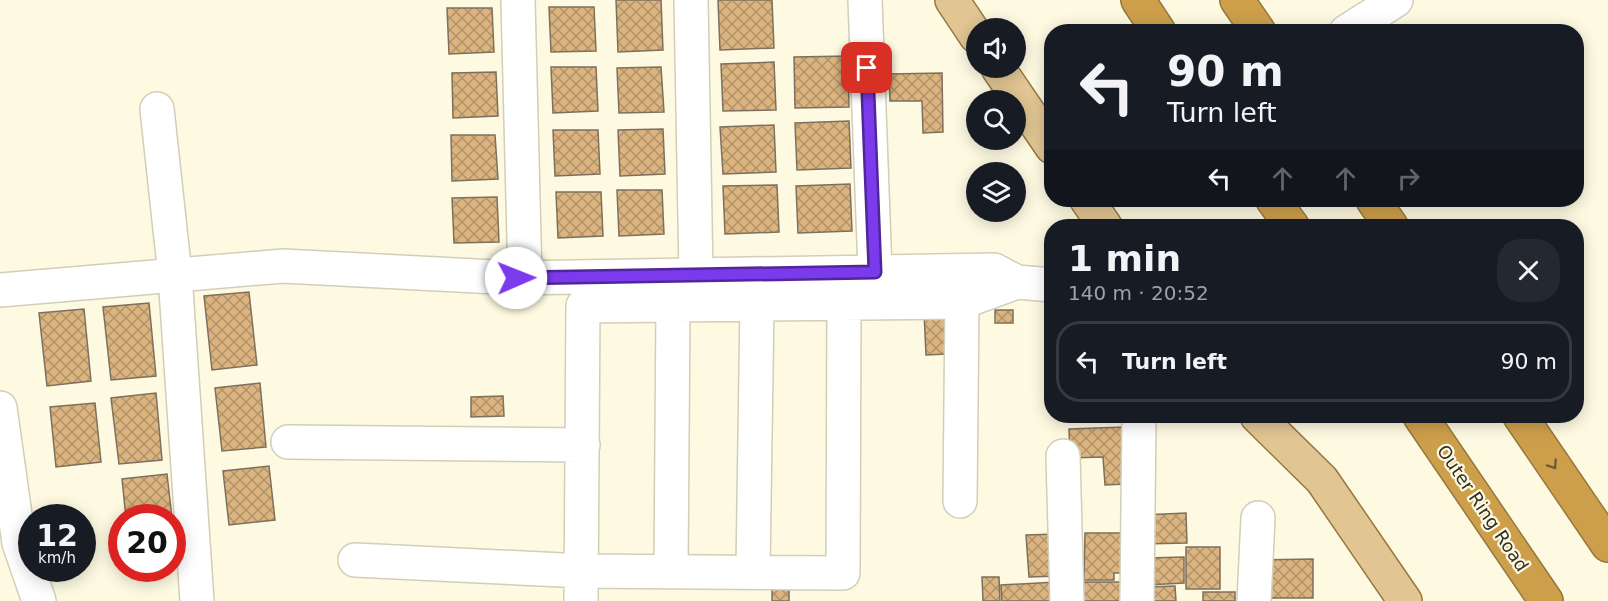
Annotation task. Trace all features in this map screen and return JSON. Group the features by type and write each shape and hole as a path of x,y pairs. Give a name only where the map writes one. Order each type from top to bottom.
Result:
{"highway":[{"path":"1138,0 1154,24"},
{"path":"1237,0 1254,24"},
{"name":"Outer Ring Road","path":"1425,423 1546,601"},
{"path":"1525,423 1608,545"}],"main road":[{"path":"952,0 966,21"},
{"path":"1005,78 1044,135"},
{"path":"1264,423 1322,480 1405,601"}],"street":[{"path":"518,0 525,278"},
{"path":"691,0 696,275"},
{"path":"865,0 875,272"},
{"path":"1358,24 1396,0"},
{"path":"157,109 176,275 197,601"},
{"path":"0,290 283,266 525,278 994,270 1017,282 1044,284"},
{"path":"582,586 583,306 962,302 1017,282"},
{"path":"355,561 582,586 671,571 753,570 843,573 844,302"},
{"path":"960,501 962,302"},
{"path":"753,570 757,304"},
{"path":"671,571 673,306"},
{"path":"0,408 19,543 39,601"},
{"path":"1137,601 1139,423"},
{"path":"288,442 583,445"},
{"path":"1063,456 1067,601"},
{"path":"1254,601 1258,518"}],"building":[{"path":"616,0 661,0 663,50 618,52"},
{"path":"718,0 772,0 774,48 720,50"},
{"path":"549,7 594,7 596,51 551,52"},
{"path":"447,8 492,8 494,52 449,54"},
{"path":"848,56 849,107 795,108 794,57"},
{"path":"774,62 776,110 723,111 721,64"},
{"path":"551,67 596,67 598,111 553,113"},
{"path":"661,67 664,112 619,113 617,68"},
{"path":"496,72 498,116 453,118 452,73"},
{"path":"942,73 943,132 923,133 922,101 890,101 889,74"},
{"path":"849,121 851,168 797,170 795,123"},
{"path":"774,125 776,172 723,174 720,127"},
{"path":"663,129 665,174 620,176 618,130"},
{"path":"553,130 598,130 600,174 555,176"},
{"path":"451,135 495,135 498,179 452,181"},
{"path":"850,184 852,231 798,233 796,186"},
{"path":"777,185 779,232 725,234 723,186"},
{"path":"617,190 662,190 664,234 619,236"},
{"path":"556,192 601,192 603,236 558,238"},
{"path":"497,197 499,242 454,243 452,198"},
{"path":"249,292 257,365 212,370 204,296"},
{"path":"149,303 156,376 111,380 103,307"},
{"path":"84,309 91,381 47,386 39,313"},
{"path":"995,310 1013,310 1013,323 995,323"},
{"path":"945,311 947,354 926,355 924,312"},
{"path":"260,383 266,447 222,451 215,388"},
{"path":"156,393 162,460 119,464 111,398"},
{"path":"503,396 504,416 471,417 471,397"},
{"path":"95,403 101,462 56,467 50,407"},
{"path":"1124,427 1126,484 1105,485 1103,457 1070,458 1069,429"},
{"path":"269,466 275,520 229,525 223,471"},
{"path":"167,474 170,504 125,504 122,479"},
{"path":"1186,513 1187,543 1142,544 1142,515"},
{"path":"1085,533 1125,533 1124,573 1114,573 1114,580 1084,580"},
{"path":"1057,534 1059,576 1029,577 1026,535"},
{"path":"1186,547 1220,547 1220,589 1186,589"},
{"path":"1184,557 1184,583 1147,585 1147,558"},
{"path":"1313,559 1313,598 1259,598 1258,560"},
{"path":"982,577 999,577 1000,601 983,601"},
{"path":"1056,582 1057,601 1002,601 1001,585"},
{"path":"1072,582 1124,582 1124,601 1072,601"},
{"path":"772,583 789,583 789,601 772,601"},
{"path":"1175,586 1176,601 1148,601 1148,587"},
{"path":"1203,592 1235,592 1235,601 1203,601"}],"route":[{"path":"516,278 875,272 867,68"}]}
